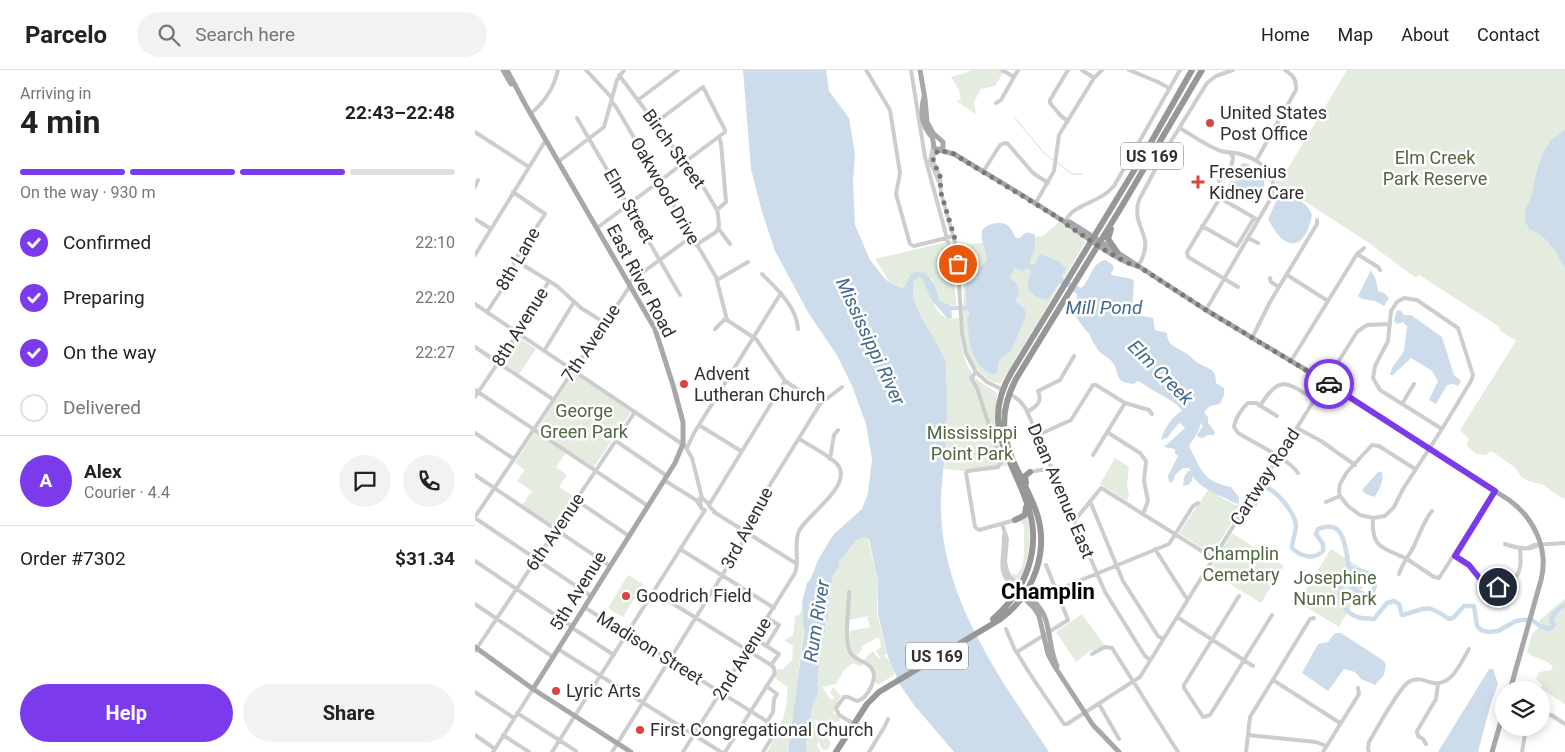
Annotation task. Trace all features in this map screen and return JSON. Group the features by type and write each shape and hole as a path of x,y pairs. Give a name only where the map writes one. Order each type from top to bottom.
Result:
{"highway":[{"name":"US 169","path":"836,752 875,696 896,681 1001,618 1036,572 1041,550 1040,527 1035,507 1009,451 1005,438 1004,419 1009,394 1072,287 1096,240 1192,70"},
{"name":"US 169","path":"1022,592 1031,561 1033,534 1029,508 1004,452 999,435 998,418 1002,390 1063,286 1122,206 1202,70"},
{"path":"1117,252 1110,242 1108,235 1122,206"},
{"path":"1030,472 1026,475 1025,480 1035,507"},
{"path":"1015,520 1024,516 1027,510 1018,482"}],"main road":[{"path":"503,70 524,103"},
{"path":"507,70 524,103"},
{"path":"920,70 928,126 945,147 1035,204 1065,222 1070,222 1132,265 1138,266"},
{"path":"925,97 923,120 933,144 939,150 954,154"},
{"name":"East River Road","path":"524,103 655,329 681,408 685,446"},
{"path":"933,144 935,140 942,142"},
{"path":"939,150 943,147 942,142"},
{"path":"1096,240 1206,310 1326,382 1512,502 1524,513 1541,544 1543,572 1513,681"},
{"name":"5th Avenue","path":"533,689 685,446"},
{"path":"1022,592 1042,612 1055,661 1085,713 1097,730 1119,752"},
{"path":"476,649 533,689 631,752"},
{"path":"1492,752 1497,736"}],"street":[{"path":"530,114 541,104 558,70"},
{"path":"558,162 604,127 619,76 624,70"},
{"path":"638,100 678,70"},
{"path":"866,70 890,110 900,173 895,194 909,242 912,245 948,239 954,236"},
{"path":"911,70 925,157 948,239"},
{"path":"1002,70 1014,77"},
{"path":"996,103 1001,100 1018,70"},
{"path":"1068,121 1050,103 1051,98 1069,70"},
{"path":"1082,70 1094,78"},
{"path":"1035,204 1054,171 1059,135 1094,78 1102,70"},
{"path":"1129,70 1169,88"},
{"path":"1065,222 1075,210 1104,196 1114,186 1180,70"},
{"path":"1138,266 1144,257 1147,246 1145,235 1137,217 1139,200 1162,157 1207,83 1217,76 1233,70"},
{"path":"1256,161 1296,90 1297,83 1295,78 1285,70"},
{"name":"Oakwood Drive","path":"588,71 612,100 717,280 726,318"},
{"name":"Birch Street","path":"619,76 682,159 691,166 717,210 718,228"},
{"path":"597,228 725,131 703,87 655,123"},
{"name":"Elm Street","path":"577,118 680,295"},
{"path":"1180,128 1215,148 1245,155 1256,161 1268,171 1273,185 1271,198 1237,246 1202,226"},
{"path":"475,132 529,167"},
{"path":"717,210 726,202 719,137"},
{"path":"475,255 513,192 547,142"},
{"path":"983,172 1000,145 1007,143 1033,173 1048,183"},
{"path":"933,144 930,161 941,187 954,236 966,353 974,374 971,380 977,389 1001,462 999,467 968,471 966,473 974,526 977,530 1015,520"},
{"path":"939,150 933,159 940,176 941,187"},
{"path":"1219,181 1225,176 1232,162 1233,157 1230,152"},
{"path":"475,187 478,180"},
{"name":"8th Lane","path":"487,312 508,280 515,260 545,214 513,192"},
{"path":"1237,287 1188,257 1187,254 1220,198 1256,219"},
{"path":"475,219 491,229"},
{"path":"1206,310 1248,238 1256,219"},
{"path":"1252,338 1279,287 1317,224 1317,220"},
{"path":"696,245 716,232 718,228 730,244"},
{"name":"7th Avenue","path":"475,518 631,281 691,237"},
{"path":"1248,238 1258,243"},
{"path":"1291,361 1357,254 1364,248"},
{"path":"1357,254 1380,270"},
{"path":"515,260 562,289 574,302 605,323"},
{"path":"717,280 748,262"},
{"path":"762,274 781,293 789,305 797,324 797,329"},
{"path":"1287,275 1328,301"},
{"path":"1270,278 1271,282 1279,287"},
{"name":"8th Avenue","path":"475,397 477,391 498,362 549,281"},
{"name":"5th Avenue","path":"685,446 781,293"},
{"path":"1415,469 1375,444 1369,446 1343,478 1340,484 1340,496 1343,502 1360,515 1373,518 1385,516 1394,507 1403,488 1442,429 1473,375 1458,328 1422,302 1410,298 1402,299 1394,305 1390,314 1388,342 1373,371 1373,378 1380,390 1442,429"},
{"path":"544,351 574,302"},
{"path":"475,304 685,446 692,458 699,493 705,506"},
{"path":"715,329 726,318 753,337 785,381 820,404"},
{"name":"Cartway Road","path":"1017,652 1064,724 1085,713 1140,677 1260,483 1279,458 1360,329 1372,324 1390,324"},
{"path":"475,347 554,400"},
{"path":"1027,412 1038,404 1040,398 1038,391 1060,380 1074,356"},
{"name":"Dean Avenue East","path":"974,374 1020,400 1038,435 1109,599 1145,656 1150,660"},
{"path":"552,752 785,381"},
{"path":"1260,406 1270,390 1282,384 1294,387 1315,400"},
{"path":"1402,404 1415,384"},
{"path":"1038,435 1071,420 1093,385 1125,403 1149,410 1152,414"},
{"name":"3rd Avenue","path":"612,752 746,537 745,528 747,522 820,404 842,387"},
{"path":"477,391 648,506"},
{"path":"1277,416 1251,402 1244,406 1234,423 1234,427 1238,433 1293,467 1298,474"},
{"path":"1093,455 1125,403"},
{"name":"6th Avenue","path":"476,649 635,412"},
{"path":"699,425 741,451"},
{"path":"1297,428 1321,440 1355,465"},
{"path":"830,459 834,435 838,430"},
{"path":"1107,432 1140,453 1148,462 1144,481 1148,501 1143,514"},
{"path":"475,433 514,459"},
{"path":"797,564 796,541 799,531 833,492 840,480 839,468 830,459 799,439"},
{"path":"616,441 715,513 797,564"},
{"path":"1030,472 1052,468"},
{"path":"475,475 610,566"},
{"path":"1075,520 1101,488 1213,558"},
{"path":"1373,518 1372,531 1377,544 1437,578 1441,577 1495,491"},
{"path":"1326,502 1340,496"},
{"path":"576,500 629,536"},
{"path":"1090,501 1116,566 1127,587 1158,636 1163,640"},
{"path":"1057,590 1169,544 1193,506 1198,503"},
{"path":"1399,574 1420,530 1432,511"},
{"name":"Madison Street","path":"475,518 591,596"},
{"path":"1002,524 1004,532 1001,560 1002,570 1006,580 1022,592"},
{"path":"1505,544 1520,549 1541,544 1565,543"},
{"path":"680,549 774,608"},
{"path":"1455,556 1469,565 1481,580 1498,587 1507,584 1517,574 1521,564 1520,549"},
{"path":"1155,550 1188,599"},
{"path":"475,561 614,654"},
{"name":"2nd Avenue","path":"683,752 774,608 795,573 797,564"},
{"path":"1006,629 1017,652 1067,622 1069,618 1046,565"},
{"path":"653,592 774,668 775,673 725,752"},
{"path":"849,592 849,649 853,656 871,668 873,672 871,689 863,699 857,701 846,696 836,708 839,715 854,724"},
{"path":"1239,596 1184,685 1188,695 1203,717 1210,715 1272,615"},
{"path":"475,604 553,656"},
{"name":"Madison Street","path":"584,607 767,722"},
{"path":"1177,617 1253,666"},
{"path":"766,646 779,625 767,618"},
{"path":"1246,752 1250,717 1310,619 1314,618"},
{"path":"755,638 779,654 771,665"},
{"path":"1092,654 1105,647 1112,648 1178,752"},
{"path":"558,649 721,752"},
{"path":"1369,752 1369,742 1406,684 1417,679 1438,684 1451,678 1469,649"},
{"path":"1273,680 1340,723"},
{"path":"1426,744 1418,736 1417,731 1436,699 1438,684"},
{"path":"763,752 777,730 767,722 773,712 774,699 777,694 766,686"},
{"path":"1323,752 1359,694 1358,688"},
{"name":"5th Avenue","path":"494,750 533,689"},
{"path":"475,692 514,718"},
{"path":"1099,704 1119,739"},
{"path":"517,713 576,750"},
{"path":"1550,715 1565,724"},
{"path":"869,752 888,719"},
{"path":"475,735 494,750"},
{"path":"503,735 529,752"},
{"path":"1248,735 1316,742 1326,746"},
{"path":"1522,752 1525,736"}],"green space":[{"path":"970,70 999,70 1003,73 995,86 981,89 974,102 976,114 956,101 961,100 959,90 951,77"},
{"name":"Elm Creek Park Reserve","path":"1347,70 1565,70 1565,499 1542,484 1531,482 1521,477 1516,468 1491,451 1486,455 1476,454 1466,445 1469,439 1460,430 1516,341 1499,330 1500,327 1419,275 1416,278 1374,246 1276,183 1275,178 1284,175"},
{"path":"1059,222 1084,238 1085,243 1003,380 1001,383 994,382 984,376 975,366 965,341 963,327 964,269 961,245 1043,236"},
{"path":"951,241 956,305 940,301 932,279 911,274 904,287 901,288 889,281 875,259"},
{"name":"Mississippi Point Park","path":"918,277 922,278 934,305 942,315 948,318 959,318 963,351 968,366 977,379 997,393 996,427 999,443 1008,466 964,471 944,469 946,367 941,353 917,308 913,286"},
{"path":"518,337 536,349 519,374 501,361"},
{"name":"George Green Park","path":"575,374 631,412 594,467 538,430"},
{"path":"535,432 566,453 556,467 567,475 559,487 575,497 555,527 522,505 532,491 517,481 525,470 515,463"},
{"path":"1115,458 1129,467 1127,485 1129,494 1127,501 1100,484"},
{"path":"1208,490 1235,505 1243,504 1212,554 1179,533"},
{"path":"1027,515 1029,532 1028,555 1021,578 1017,580 1011,572 1017,575 1022,567 1024,555 1024,525 1018,520"},
{"name":"Champlin Cemetary","path":"1232,533 1284,566 1261,603 1209,571"},
{"path":"863,537 868,539 878,581 877,614 887,653 884,656 892,664 894,675 878,685 873,668 864,660 873,651 879,659 883,657 880,658 876,651 881,647 879,637 862,646 862,650 856,656 849,647 850,631 870,627 867,617 875,615 848,620 847,640 849,651 863,664 862,667 853,663 844,670 836,684 822,687 831,700 835,698 830,693 833,687 841,696 836,704 834,713 840,719 839,722 833,722 831,729 824,727 817,720 814,721 819,728 818,734 826,734 831,743 828,750 825,750 821,748 819,741 817,745 821,752 806,752 809,714 817,694 817,675 823,642 821,637 822,633 825,632 833,576 847,550 855,541"},
{"name":"Josephine Nunn Park","path":"1331,549 1371,574 1339,627 1298,602"},
{"name":"Goodrich Field","path":"628,575 643,584 623,617 608,608"},
{"path":"1565,599 1565,704 1550,694 1550,681 1538,681 1536,679 1539,672 1551,670 1553,667 1548,662 1527,652 1532,634 1538,628 1540,620"},
{"path":"803,608 804,626 789,747 787,752 767,752 779,730 778,726 781,723 786,708 788,687 775,678 778,669 783,669 792,660 793,646 784,640 793,635 795,616 799,615"},
{"path":"1082,614 1105,646 1095,651 1091,650 1076,662 1056,632"}],"water":[{"path":"743,70 826,70 829,91 849,118 855,154 853,182 855,225 870,260 886,280 901,288 904,287 911,274 916,272 925,273 934,283 940,301 950,305 952,318 948,319 932,301 922,278 918,277 914,281 913,291 919,312 946,363 947,430 941,512 952,578 978,639 1012,696 1049,752 954,752 914,705 900,685 888,657 878,614 878,581 869,539 863,537 855,541 839,562 839,567 833,576 829,595 828,619 825,632 822,633 823,645 820,647 819,652 817,698 814,699 807,732 806,752 788,752 804,632 802,602 807,583 818,560 835,533 862,509 868,493 872,459 866,424 852,386 837,355 809,314 775,251 762,212 751,169"},
{"path":"1565,130 1565,268 1551,245 1536,232 1529,229 1525,221 1526,208 1532,195 1543,153 1550,141"},
{"path":"1241,164 1249,164 1264,180 1262,197 1255,206 1250,199 1245,201 1229,190 1230,182 1241,177 1239,170"},
{"path":"1283,187 1307,206 1312,215 1307,231 1296,243 1282,239 1268,219"},
{"name":"Mill Pond","path":"997,223 1007,225 1016,238 1020,238 1023,234 1027,233 1035,235 1035,249 1029,263 1034,265 1040,254 1058,261 1066,268 1062,275 1063,278 1081,288 1096,265 1105,260 1112,264 1114,269 1111,273 1112,275 1134,281 1132,312 1153,318 1155,330 1167,333 1167,338 1171,344 1214,372 1216,383 1224,388 1224,395 1220,404 1210,406 1204,412 1208,417 1208,423 1215,432 1214,435 1208,435 1203,438 1198,437 1197,435 1203,426 1201,423 1198,432 1189,446 1204,473 1214,482 1231,487 1239,497 1239,504 1207,489 1192,476 1192,481 1188,485 1183,486 1184,477 1188,471 1191,471 1189,468 1183,468 1175,475 1173,482 1169,482 1168,476 1178,456 1175,453 1175,449 1164,447 1185,428 1179,423 1167,438 1161,440 1169,424 1182,411 1175,403 1142,383 1138,381 1134,384 1120,379 1113,363 1100,352 1089,333 1071,310 1077,301 1077,294 1066,286 1059,283 1046,300 1035,296 1028,289 1031,271 1027,268 1022,271 1015,268 1009,278 1016,283 1019,291 1015,302 1023,307 1026,316 1011,351 1002,357 998,363 996,374 991,374 978,363 971,349 966,289 970,277 987,259 981,236 982,232 989,225"},
{"path":"1371,270 1376,280 1378,291 1384,293 1389,298 1384,306 1358,296"},
{"path":"1397,310 1401,311 1404,315 1411,315 1442,337 1454,375 1461,381 1458,386 1453,384 1447,385 1436,404 1429,400 1438,381 1432,371 1411,358 1393,375 1390,375 1392,368 1404,351 1407,326 1403,322 1397,324 1394,321"},
{"path":"1378,472 1382,472 1382,482 1374,497 1362,490"},
{"path":"1335,633 1341,633 1384,661 1386,665 1384,675 1375,685 1361,679 1355,672 1344,669 1328,691 1302,673 1318,644 1328,642"},
{"path":"1489,669 1493,669 1497,681 1495,681 1495,692 1478,752 1438,752"}],"waterway":[{"path":"1015,118 1044,153 1053,160"},
{"path":"1058,163 1072,174 1082,174"},
{"name":"Elm Creek","path":"946,308 973,308"},
{"name":"Elm Creek","path":"1250,505 1255,504 1265,487 1275,493 1289,509 1295,520 1296,528 1292,548 1299,554 1316,556 1323,551 1323,544 1316,534 1318,529 1327,526 1334,527 1339,531 1345,544 1349,567 1370,575 1375,586 1373,591 1367,595 1356,591 1349,583 1343,583 1340,593 1342,603 1352,615 1357,617 1374,619 1387,603 1394,601 1399,604 1402,615 1426,608 1435,610 1449,619 1453,618 1464,606 1474,606 1477,626 1481,630 1488,632 1498,631 1516,621 1522,620 1532,620 1540,626 1550,629 1554,625 1551,619 1553,615 1565,605"}],"way so far":[{"path":"958,264 955,239 941,193 940,176 933,161 934,155 939,150 954,154 1065,222 1107,251 1132,265 1138,266 1206,310 1329,384"}],"place":[{"name":"United States Post Office","path":"1210,123"},
{"name":"Fresenius Kidney Care","path":"1198,182"},
{"name":"Advent Lutheran Church","path":"684,384"},
{"name":"Goodrich Field","path":"626,596"},
{"name":"Lyric Arts","path":"556,691"},
{"name":"First Congregational Church","path":"640,730"}],"district":[{"name":"Champlin","path":"1048,591"}],"route":[{"path":"1329,384 1495,491 1455,556 1469,565 1481,580 1498,587"}],"water label":[{"name":"Mississippi River","path":"871,341"},
{"name":"Rum River","path":"816,621"}]}
